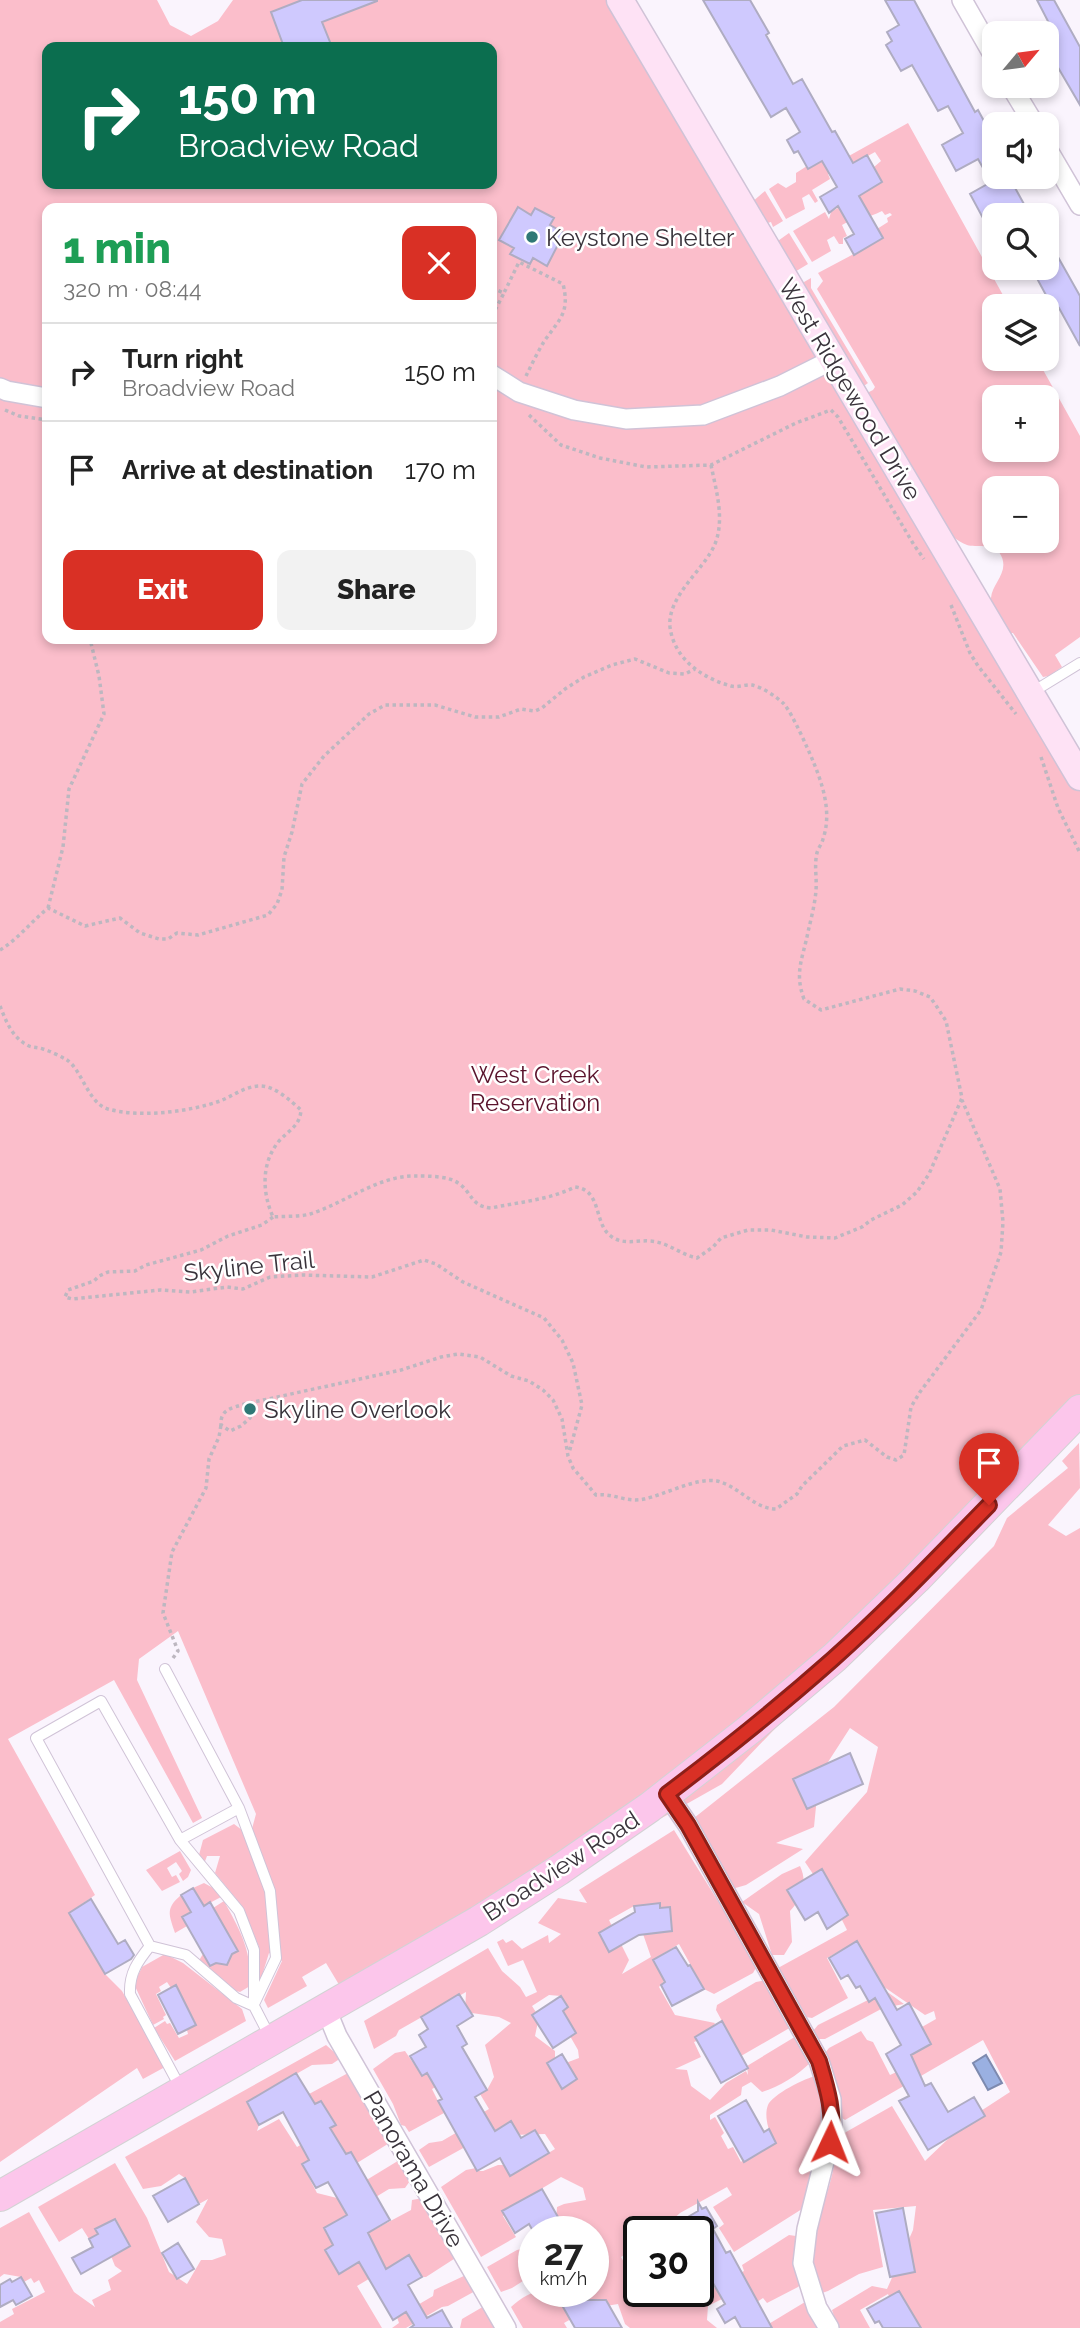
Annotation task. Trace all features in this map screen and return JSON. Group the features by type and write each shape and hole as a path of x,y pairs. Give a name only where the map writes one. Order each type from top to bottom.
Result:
{"main road":[{"name":"Broadview Road","path":"0,2196 272,2041 513,1899 599,1843 667,1794 786,1700 862,1632 1080,1410"}],"street":[{"name":"West Ridgewood Drive","path":"620,0 1080,776"},
{"path":"962,0 982,35"},
{"path":"1059,169 1080,205"},
{"path":"497,377 519,391 574,410 626,419 704,415 780,386 832,360"},
{"path":"0,387 42,397"},
{"path":"667,1794 688,1825 819,2061 831,2099 832,2130 807,2229 803,2263 817,2308 829,2328"},
{"name":"Panorama Drive","path":"326,2009 337,2036 506,2328"}],"lane":[{"path":"1031,694 1078,668"},
{"path":"165,1669 239,1808 270,1891 276,1958 254,2006"},
{"path":"254,2006 236,1998 186,1955 150,1946 36,1738 101,1701 180,1840 239,1911 254,1950 254,2006 272,2041"},
{"path":"180,1840 239,1808"},
{"path":"150,1946 136,1964 129,1980 130,1994 183,2092"}],"path":[{"path":"497,306 519,262 563,284 566,297 564,316 544,342 524,381"},
{"path":"497,290 503,293"},
{"path":"525,411 561,445 600,458 646,467 711,465 839,405"},
{"path":"0,408 19,416 42,419"},
{"path":"831,410 927,563"},
{"path":"165,1669 178,1651 163,1613 172,1552 206,1488 209,1459 219,1437 220,1417 226,1410 401,1370 441,1357 458,1354 480,1357 511,1376 529,1381 553,1400 562,1419 568,1456 573,1468 596,1495 607,1494 629,1501 696,1483 716,1481 740,1492 760,1506 776,1509 797,1494 843,1446 865,1440 887,1457 896,1460 905,1455 911,1407 919,1392 981,1310 1001,1252 1003,1222 1000,1189 962,1098 946,1021 930,997 915,991 900,989 821,1010 804,999 799,979 800,962 816,891 817,853 824,837 827,810 813,760 785,705 766,691 752,685 734,687 713,679 695,669 684,659 676,646 670,622 671,613 684,587 715,543 719,523 719,502 711,465"},
{"path":"947,597 978,666 1022,722"},
{"path":"0,950 13,942 48,908 63,848 69,789 104,714 91,644"},
{"path":"48,908 85,926 120,918 140,933 159,939 168,939 177,933 198,935 262,918 277,904 282,890 284,857 302,785 324,756 369,714 385,705 435,705 475,718 499,717 521,709 542,708 584,677 635,659 669,673 685,674 695,669"},
{"path":"1038,748 1058,808 1080,853"},
{"path":"0,1006 7,1025 17,1037 28,1046 69,1061 84,1086 104,1108 135,1114 193,1108 245,1089 262,1086 282,1095 301,1110 302,1114 296,1127 281,1139 267,1163 266,1196 273,1217 308,1215 386,1181 414,1176 452,1180 460,1184 474,1203 491,1208 540,1198 575,1187 582,1188 595,1201 604,1227 611,1237 626,1242 662,1243 693,1258 701,1256 721,1238 748,1230 771,1230 828,1239 848,1233 895,1209 917,1192 938,1153 962,1098"},
{"name":"Skyline Trail","path":"273,1217 262,1225 228,1236 201,1250 146,1265 135,1271 108,1272 68,1290 65,1297 72,1299 160,1290 191,1292 228,1287 243,1289 270,1277 302,1275 372,1278 424,1260 449,1271 463,1282 544,1318 562,1340 573,1363 582,1405 568,1456"},
{"path":"221,1425 230,1431 241,1426 250,1418 250,1409"}],"green space":[{"name":"West Creek Reservation","path":"0,0 157,0 170,25 191,36 218,21 233,0 617,0 1080,782 1080,1410 722,1784 347,1998 326,1963 302,1977 307,1986 268,2008 264,2000 282,1961 269,1953 260,1982 259,1947 242,1906 215,1873 220,1856 207,1856 204,1864 199,1855 203,1840 234,1824 250,1836 256,1814 178,1631 139,1659 137,1680 202,1818 193,1823 114,1680 8,1739 95,1895 69,1913 105,1974 122,1991 165,2067 143,2079 137,2068 0,2162"},
{"path":"908,123 982,257 982,280 995,280 1002,294 982,294 982,371 1044,371 1052,385 982,385 982,462 1059,462 1059,398 1080,436 1080,637 1055,655 1062,667 1049,676 1043,677 1013,633 1006,633 994,612 991,598 1002,571 999,553 1059,553 1059,476 982,476 982,546 963,543 942,524 865,394 875,387 817,289 823,281 818,273 882,239 877,229 888,222 887,218 892,215 885,215 882,211 842,225 847,236 843,238 843,244 839,244 834,236 827,240 831,251 812,262 793,231 825,212 829,219 831,212 882,182 874,167 881,161 875,152 835,174 828,174 830,179 812,190 818,201 815,203 809,194 802,198 805,209 786,219 769,189 778,183 786,188 796,182 796,173 842,150 847,157"},
{"path":"765,191 783,221 773,227 771,222 764,224 751,203"},
{"path":"789,233 808,264 793,273 775,243"},
{"path":"811,278 811,288 868,383 861,388 805,293 804,282"},
{"path":"1079,1443 1080,1488 1048,1525 1066,1536 1080,1528 1080,2328 902,2328 888,2294 860,2310 870,2328 838,2328 832,2310 872,2286 887,2289 913,2230 916,2206 873,2210 883,2267 859,2274 822,2293 816,2277 814,2247 839,2136 892,2106 925,2161 970,2118 1010,2092 983,2040 845,2120 839,2116 825,2053 829,2048 861,2031 867,2040 873,2042 890,2075 914,2064 911,2055 931,2044 922,2027 936,2019 934,2011 925,2015 871,1978 854,1943 827,1958 848,1998 812,2018 806,2017 778,1968 847,1930 805,1862 867,1792 878,1747 850,1728 819,1776 814,1827 776,1843 803,1849 746,1885 732,1889 694,1818 834,1707 994,1546 1007,1518 1068,1468 1062,1461"},
{"path":"674,1830 724,1911 728,1911 757,1966 753,1973 714,1994 704,1989 679,1944 653,1960 664,1981 659,1987 675,2015 715,2023 707,2037 694,2042 701,2057 675,2069 687,2070 691,2086 710,2100 726,2083 746,2071 748,2075 747,2066 793,2038 799,2038 811,2062 788,2080 762,2092 751,2082 742,2087 741,2095 710,2115 710,2120 715,2117 724,2133 721,2136 728,2149 733,2147 741,2162 773,2139 767,2118 771,2101 790,2087 817,2076 823,2117 818,2155 802,2209 734,2252 719,2228 724,2224 713,2207 732,2195 727,2187 677,2216 623,2216 623,2307 708,2307 707,2320 717,2328 630,2328 625,2324 618,2304 609,2306 609,2216 556,2216 557,2207 586,2200 583,2188 561,2177 521,2201 516,2209 503,2216 516,2237 481,2257 441,2187 466,2170 476,2168 477,2171 483,2171 498,2165 513,2165 517,2172 555,2149 545,2134 512,2135 503,2126 429,2167 419,2150 429,2143 442,2141 483,2117 482,2113 489,2109 480,2094 487,2090 494,2077 485,2045 511,2023 499,2017 465,2012 466,1992 399,2030 396,2036 374,2049 364,2021 488,1948 502,1971 520,1987 526,1997 537,1992 523,1960 508,1966 497,1942 503,1939 506,1943 512,1940 522,1949 548,1935 549,1943 561,1934 538,1923 558,1898 587,1903 579,1890","holes":["659,1903 660,1908 669,1907 672,1931 643,1934 651,1957 622,1974 629,1960 609,1920 634,1906","549,1995 561,1996 568,2007 563,2011 575,2033 570,2036 578,2050 579,2058 555,2067 555,2051 535,2036 539,2017 532,2006"]},
{"path":"180,1851 191,1870 188,1877 183,1881 179,1874 182,1871 176,1862 167,1868 172,1877 176,1875 180,1882 162,1891 146,1870"},
{"path":"800,1866 804,1884 801,1896 790,1911 792,1942 784,1955 772,1955 759,1914 742,1902 782,1874"},
{"path":"204,1883 215,1889 221,1897 204,1906 193,1888"},
{"path":"181,1895 191,1912 183,1917 187,1926 175,1933 170,1908"},
{"path":"224,1901 240,1931 249,1962 250,1986 240,1992 233,1990 198,1962 203,1954 210,1966 216,1963 227,1965 232,1954 213,1908"},
{"path":"165,1954 183,1963 242,2009 246,2021 175,2061 154,2028 165,2021 170,2023 179,2038 188,2034 187,2030 196,2024 176,1986 171,1988 167,1982 159,1987 161,1991 156,1994 166,2015 153,2025 134,1984 142,1967"},
{"path":"766,1980 793,2026 741,2056 716,2010 717,2005 756,1982"},
{"path":"886,1991 904,2004 883,2008 825,2039 817,2039 813,2031 818,2025"},
{"path":"326,2045 341,2058 332,2064 312,2065 247,2102 259,2125 257,2131 279,2119 297,2147 335,2125 321,2101 314,2104 309,2094 350,2072 391,2142 357,2163 351,2152 346,2154 339,2143 302,2164 317,2193 337,2198 401,2159 412,2178 405,2188 389,2189 325,2228 333,2245 326,2251 339,2274 377,2251 368,2233 411,2210 412,2200 423,2198 457,2257 422,2277 409,2255 357,2286 382,2328 0,2328 0,2322 14,2314 12,2309 45,2292 39,2280 34,2283 31,2278 24,2282 21,2277 4,2274 0,2277 0,2228 29,2212 74,2292 95,2307 92,2300 111,2290 108,2280 122,2271 115,2266 111,2256 129,2246 116,2219 96,2229 98,2234 89,2239 82,2228 59,2242 38,2207 115,2163 147,2218 169,2272 187,2284 201,2260 212,2260 226,2255 222,2239 209,2237 196,2222 208,2199 199,2204 185,2178 179,2174 161,2186 143,2189 125,2157"},
{"path":"405,2051 422,2076 441,2065 470,2068 432,2089 444,2113 409,2132 401,2125 393,2104 373,2069 395,2053"},
{"path":"789,2235 796,2236 797,2261 802,2283 798,2287 767,2303 763,2298 757,2302 724,2298 714,2303 714,2288 744,2271 742,2265"},
{"path":"517,2250 518,2284 501,2292 487,2267"},
{"path":"468,2274 477,2290 406,2328 392,2328 399,2323 397,2317 433,2296 434,2290"},
{"path":"518,2301 518,2307 592,2307 564,2323 567,2328 523,2328 511,2307"},
{"path":"805,2302 820,2328 762,2328"},
{"path":"486,2305 499,2328 460,2328 462,2319"}],"water":[{"path":"986,2055 1002,2083 988,2090 973,2063"}],"building":[{"path":"302,0 377,0 322,22 330,42 282,42 271,12"},
{"path":"703,0 750,0 793,84 802,79 853,163 867,155 882,182 859,196 883,238 854,255 845,239 854,234 838,206 829,213 820,197 837,187 822,161 808,169 798,151 794,153 787,140 800,132 786,108 771,117"},
{"path":"885,0 914,0 975,112 978,110 982,117 982,166 978,159 956,171 942,145 963,133 948,106 938,111 912,65 901,71 886,45 892,41 887,32 899,25"},
{"path":"1037,0 1054,0 1080,47 1080,105 1059,69 1059,21 1048,21"},
{"path":"982,187 1016,189 1023,203 982,203 982,216 970,194"},
{"name":"Keystone Shelter","path":"518,207 531,215 535,208 554,218 550,225 564,233 547,266 533,258 530,264 510,254 514,248 499,240"},
{"path":"1059,259 1080,296 1080,346 1059,308 1059,294 1045,294 1038,280 1059,280"},
{"path":"850,1753 863,1784 807,1809 793,1779"},
{"path":"822,1869 848,1915 827,1929 818,1912 805,1920 787,1890"},
{"path":"193,1888 204,1906 210,1902 238,1951 232,1954 227,1965 216,1963 210,1966 182,1917 191,1912 181,1895"},
{"path":"91,1899 118,1944 125,1940 134,1955 105,1974 69,1913"},
{"path":"660,1903 660,1908 670,1907 672,1931 639,1935 609,1952 599,1933 635,1912 634,1906"},
{"path":"857,1941 897,2010 909,2003 931,2044 911,2055 925,2086 931,2083 948,2112 974,2097 985,2116 928,2150 899,2101 909,2096 886,2054 901,2045 875,1998 869,2002 860,1986 856,1988 848,1975 841,1979 829,1958"},
{"path":"676,1947 704,1989 672,2006 661,1985 665,1982 653,1960"},
{"path":"176,1985 196,2025 178,2034 158,1995"},
{"path":"459,1994 473,2016 457,2026 467,2044 462,2047 487,2090 475,2097 495,2131 511,2121 521,2138 535,2130 549,2153 510,2176 500,2158 477,2171 438,2101 442,2099 427,2073 422,2076 410,2056 426,2047 419,2035 428,2029 421,2017"},
{"path":"561,1996 568,2007 563,2011 576,2033 553,2048 532,2015"},
{"path":"722,2021 748,2068 721,2083 695,2037"},
{"path":"562,2054 577,2079 562,2089 547,2063"},
{"path":"296,2073 315,2104 321,2101 336,2125 330,2128 346,2154 351,2152 390,2220 368,2233 386,2269 409,2255 422,2277 408,2285 427,2318 442,2310 452,2328 410,2328 414,2325 406,2312 393,2320 359,2262 339,2274 325,2250 333,2245 324,2228 347,2215 328,2182 316,2188 302,2164 309,2160 283,2112 259,2125 247,2102"},
{"path":"746,2100 764,2132 769,2129 776,2143 744,2162 718,2116"},
{"path":"185,2178 199,2204 168,2222 153,2196"},
{"path":"542,2189 557,2216 518,2216 518,2231 515,2233 502,2211"},
{"path":"698,2202 702,2209 706,2207 711,2216 690,2216 698,2211"},
{"path":"903,2208 915,2272 890,2277 876,2213"},
{"path":"115,2219 130,2246 81,2274 72,2258 93,2247 89,2239 98,2234 95,2229"},
{"path":"714,2231 726,2253 730,2251 772,2328 741,2328 735,2317 725,2323 717,2309 725,2304 714,2285"},
{"path":"178,2243 194,2269 177,2279 162,2253"},
{"path":"21,2277 32,2296 16,2305 13,2300 0,2307 0,2285"},
{"path":"899,2291 921,2328 883,2328 879,2321 875,2323 867,2309"},
{"path":"609,2305 622,2328 575,2328 563,2307"}],"place":[{"name":"Keystone Shelter","path":"532,237"},
{"name":"Skyline Overlook","path":"250,1409"}],"route":[{"path":"830,2142 831,2099 819,2061 688,1825 667,1794 750,1730 835,1657 989,1505"}]}
